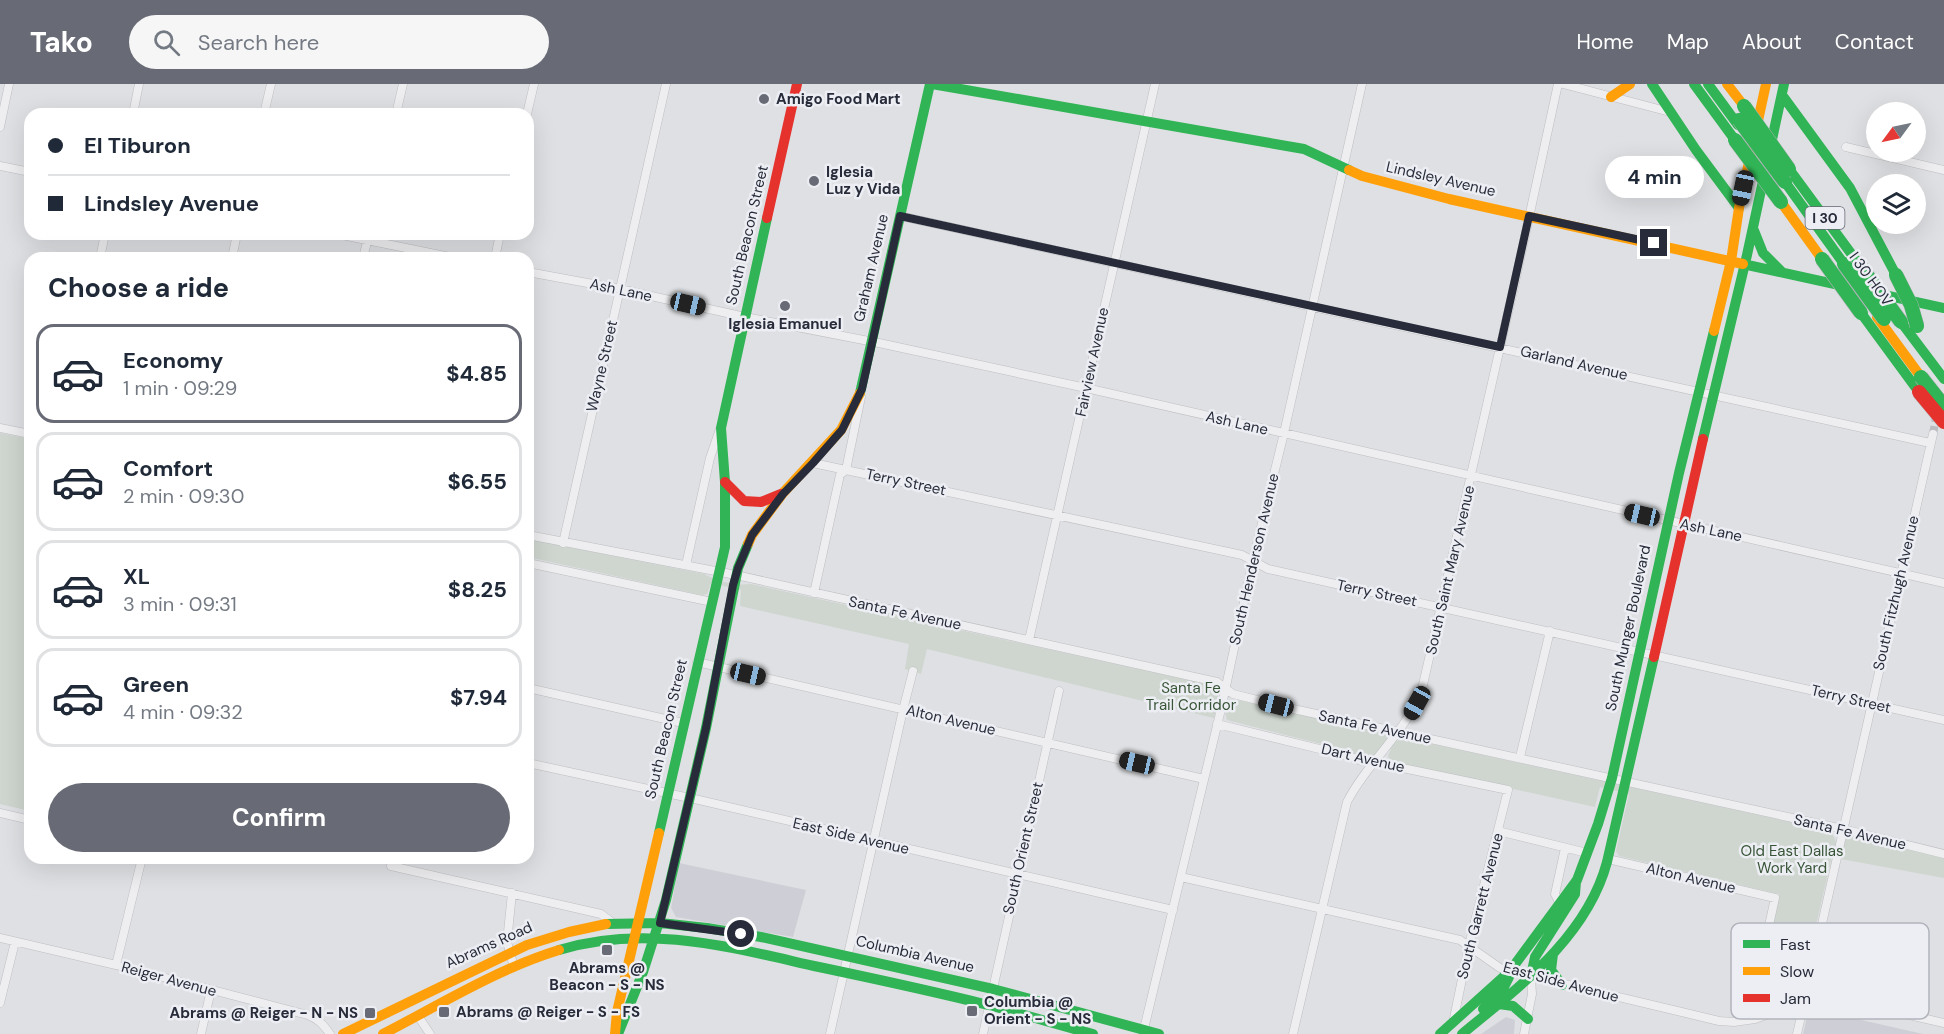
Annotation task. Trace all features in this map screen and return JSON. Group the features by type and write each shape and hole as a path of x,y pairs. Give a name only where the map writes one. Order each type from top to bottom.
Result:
{"main road":[{"name":"South Beacon Street","path":"616,1034 617,1012 725,547 725,482 721,428 797,84"},
{"name":"Lindsley Avenue","path":"931,84 1298,148 1378,181 1944,308"},
{"name":"Graham Avenue","path":"736,575 752,535 783,494 842,430 862,389 931,84"},
{"path":"1611,97 1630,84"},
{"path":"1652,84 1739,208"},
{"path":"1688,84 1712,110"},
{"name":"I 30","path":"1694,84 1919,392 1944,422"},
{"name":"I 30 HOV","path":"1708,84 1786,179 1841,263 1881,318 1924,369 1944,399"},
{"name":"I 30 HOV","path":"1713,84 1739,123"},
{"name":"I 30","path":"1728,84 1786,179 1861,267 1900,322 1924,369 1944,379"},
{"name":"South Munger Boulevard","path":"1462,1034 1531,976 1554,953 1575,927 1592,900 1608,859 1640,651 1698,391 1731,261 1739,208 1766,84"},
{"path":"1780,88 1850,188 1896,275 1911,305 1924,369"},
{"name":"South Munger Boulevard","path":"1440,1034 1510,971 1577,880 1619,780 1655,655 1753,228 1773,135 1780,88"},
{"path":"1753,228 1763,253 1782,272"},
{"name":"I 30 HOV","path":"1924,369 1944,406"},
{"path":"725,482 744,501 753,503 783,494"},
{"path":"616,1034 632,1001 660,923 691,798 736,575"},
{"path":"1531,976 1538,951 1562,918 1575,894 1577,880"},
{"name":"Abrams Road","path":"343,1034 508,952 547,937 613,923 660,923"},
{"name":"Columbia Avenue","path":"660,923 735,932 993,989 1143,1032 1159,1034"},
{"name":"Abrams Road","path":"386,1033 514,967 577,945 636,937 655,937"},
{"path":"655,937 703,942 845,972 989,1005 1093,1034"},
{"path":"1554,953 1551,970 1562,985"},
{"path":"1476,1022 1480,1012 1503,989 1510,977 1510,971"},
{"path":"1499,1004 1513,1006 1528,1019"},
{"path":"402,1005 418,1016"}],"street":[{"path":"0,127 9,84"},
{"path":"134,108 140,84"},
{"path":"265,108 271,84"},
{"path":"397,108 403,84"},
{"path":"528,108 534,84"},
{"name":"Wayne Street","path":"563,543 666,84"},
{"name":"Fairview Avenue","path":"1029,640 1155,84"},
{"name":"South Henderson Avenue","path":"1143,1032 1226,689 1252,560 1284,434 1362,84"},
{"name":"South Saint Mary Avenue","path":"1293,1034 1347,802 1355,786 1399,732 1417,703 1422,689 1558,84"},
{"path":"1563,84 1670,112"},
{"path":"1846,147 1944,170"},
{"path":"0,166 24,171"},
{"name":"Garland Avenue","path":"900,216 1930,443"},
{"path":"380,240 430,252"},
{"name":"Ash Lane","path":"534,273 620,289 1086,388 1944,583"},
{"name":"Graham Avenue","path":"814,593 840,475 846,470 862,389"},
{"path":"0,428 24,433"},
{"name":"South Beacon Street","path":"686,565 710,458 721,428"},
{"name":"South Fitzhugh Avenue","path":"1822,923 1933,434"},
{"name":"Terry Street","path":"813,463 1242,555 1268,569 1944,720"},
{"name":"Santa Fe Avenue","path":"534,536 736,575 1217,682 1233,694 1843,829 1944,854"},
{"path":"534,564 712,602"},
{"path":"1520,757 1550,631"},
{"name":"Alton Avenue","path":"698,662 1204,779"},
{"path":"830,1034 913,671"},
{"path":"534,689 683,723"},
{"name":"South Orient Street","path":"983,1034 1059,691"},
{"name":"Dart Avenue","path":"1217,724 1362,761 1509,790"},
{"name":"East Side Avenue","path":"534,764 691,798 1173,910"},
{"name":"South Garrett Avenue","path":"1453,1023 1469,945 1509,790"},
{"path":"0,813 24,819"},
{"path":"1498,831 1587,853"},
{"path":"1560,904 1555,894 1565,848"},
{"name":"Alton Avenue","path":"1608,859 1775,898 1770,923"},
{"path":"116,965 141,864"},
{"path":"400,864 512,894 601,914 613,923"},
{"name":"East Side Avenue","path":"1181,877 1460,940 1500,968 1562,985 1719,1021 1751,1019"},
{"path":"512,894 507,931 508,952 514,967"},
{"name":"Reiger Avenue","path":"0,938 116,965 308,1015 317,1018 330,1034"},
{"path":"0,1003 15,942"},
{"path":"1524,1034 1532,994 1531,976"},
{"path":"201,1034 211,990"},
{"path":"418,1016 430,1034"},
{"name":"South Fitzhugh Avenue","path":"1797,1034 1800,1019"},
{"name":"East Side Avenue","path":"1926,1019 1944,1023"}],"shaded area":[{"path":"679,863 806,890 793,937 676,917 671,908"},
{"path":"1506,1017 1515,1020 1514,1034 1481,1034"},
{"path":"1806,1019 1857,1019 1923,1034 1803,1034"}],"green space":[{"path":"0,433 24,438 24,810 0,804"},
{"name":"Santa Fe Trail Corridor","path":"534,540 704,574 726,582 751,584 1215,686 1219,701 1228,702 1233,699 1384,732 1387,738 1398,741 1401,737 1831,831 1836,842 1845,841 1846,836 1850,835 1944,857 1944,878 1841,859 1842,851 1833,852 1816,923 1771,923 1779,894 1619,856 1616,851 1629,794 1600,787 1595,807 1391,762 1388,756 1391,749 1382,747 1368,759 1345,750 1227,720 1225,711 1216,709 1214,718 927,649 921,674 905,669 909,644 740,606 741,590 711,583 707,594 702,595 534,558"}],"tunnel":[{"path":"1933,434 1937,412"}],"traffic: fast":[{"path":"860,393 930,84"},
{"path":"932,84 1304,149 1349,170"},
{"path":"1652,84 1696,150 1739,208"},
{"path":"1694,84 1735,140"},
{"path":"1708,84 1738,125"},
{"path":"1703,439 1747,255 1784,84"},
{"path":"1782,95 1850,188 1896,275"},
{"path":"1744,106 1789,169"},
{"path":"1739,120 1785,182"},
{"path":"1735,140 1781,202"},
{"path":"1789,169 1861,267"},
{"path":"1785,182 1844,264"},
{"path":"659,833 725,547 725,482 721,428 767,218"},
{"path":"1753,228 1763,253 1782,272"},
{"path":"1822,259 1861,313"},
{"path":"1743,264 1944,308"},
{"path":"1844,264 1884,319"},
{"path":"1861,267 1901,322"},
{"path":"1896,275 1911,305 1917,326"},
{"path":"1861,313 1919,392"},
{"path":"1901,322 1944,379"},
{"path":"1440,1034 1510,971 1577,880 1612,778 1679,473 1714,331"},
{"path":"1921,377 1944,406"},
{"path":"618,1034 643,972 666,900 706,728 738,568 748,544"},
{"path":"1462,1034 1528,979 1548,959 1584,914 1597,889 1607,862 1654,657"},
{"path":"1531,976 1535,957 1575,894 1576,881"},
{"path":"606,924 660,923 761,937 993,989 1159,1034"},
{"path":"559,950 592,942 625,939 690,941 722,946 1001,1008 1093,1034"},
{"path":"1553,954 1551,970 1562,985"},
{"path":"1483,1009 1503,989 1509,977"},
{"path":"1499,1004 1513,1006 1528,1019"}],"traffic: slow":[{"path":"1611,97 1630,84"},
{"path":"1727,84 1744,106"},
{"path":"1714,331 1731,261 1739,208 1766,84"},
{"path":"1349,170 1362,176 1449,199 1743,264"},
{"path":"1781,202 1822,259"},
{"path":"1877,317 1921,377"},
{"path":"748,544 783,493 841,430 860,393"},
{"path":"615,1034 617,1012 659,833"},
{"path":"343,1034 527,945 606,924"},
{"path":"383,1034 491,977 559,950"}],"traffic: jam":[{"path":"767,218 797,84"},
{"path":"1919,392 1944,422"},
{"path":"1654,657 1703,439"},
{"path":"725,482 744,501 761,502 781,494"}],"place":[{"name":"Amigo Food Mart","path":"764,99"},
{"name":"Iglesia Luz y Vida","path":"814,181"},
{"name":"Iglesia Emanuel","path":"785,306"},
{"name":"Abrams @ Beacon - S - NS","path":"607,950"},
{"name":"Columbia @ Orient - S - NS","path":"972,1011"},
{"name":"Abrams @ Reiger - S - FS","path":"444,1012"},
{"name":"Abrams @ Reiger - N - NS","path":"370,1013"}],"route":[{"path":"741,934 660,923 691,798 733,585 752,535 783,494 842,430 862,389 900,216 1500,347 1529,216 1654,243"}],"park label":[{"name":"Old East Dallas Work Yard","path":"1792,860"}]}
